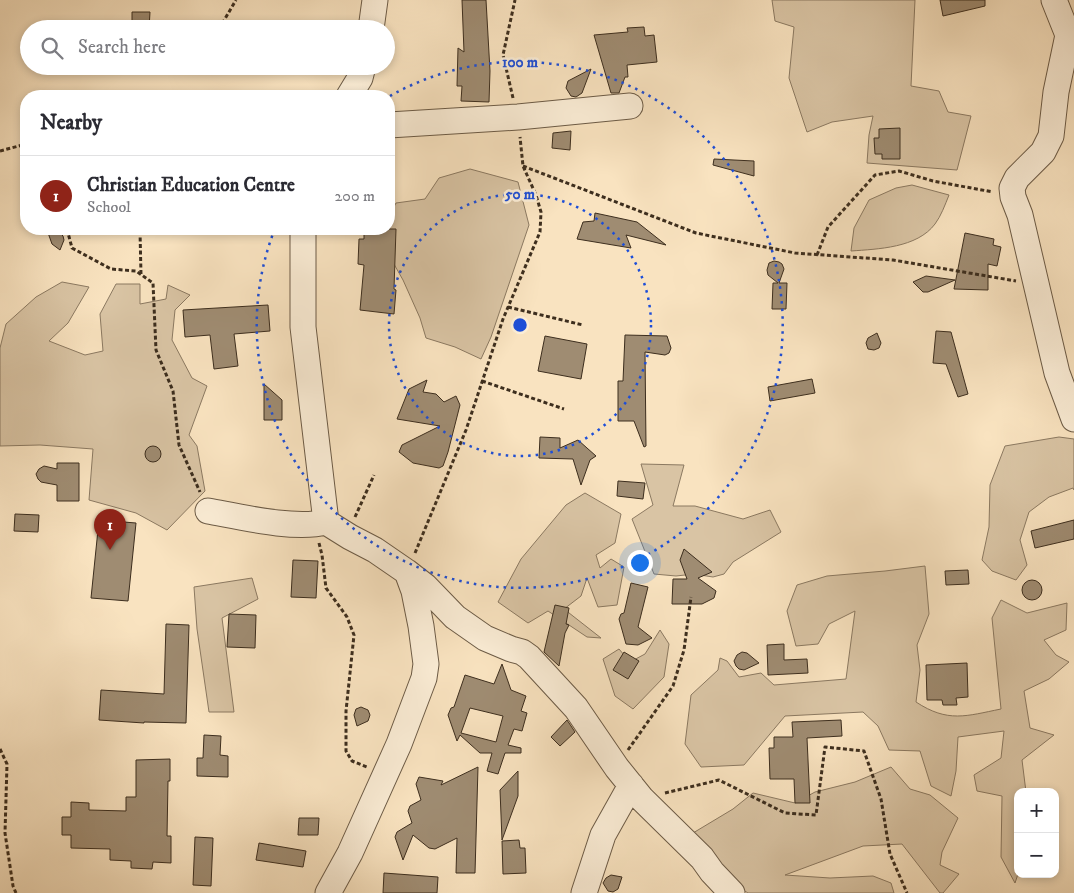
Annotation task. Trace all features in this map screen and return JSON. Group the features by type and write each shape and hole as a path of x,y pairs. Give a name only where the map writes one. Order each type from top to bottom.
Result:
{"street":[{"path":"372,20 375,0"},
{"path":"1054,0 1071,35 1056,92 1051,136 1043,152 1017,178 1012,188 1012,197 1020,215 1058,373 1074,419"},
{"path":"353,90 361,75"},
{"path":"395,125 518,117 630,106"},
{"path":"303,235 303,327 320,523"},
{"path":"208,511 269,521 320,523 375,550 407,572 425,586 455,617 485,638 522,652 529,657 576,708 630,784 702,858 712,872 732,893"},
{"path":"328,893 350,853 399,744 424,678 426,664 414,591 407,572"},
{"path":"584,893 603,836 630,784"}],"path":[{"path":"224,20 236,0"},
{"path":"407,572 466,430 508,307 540,232 541,212 536,195 523,166 518,117 503,55 515,0"},
{"path":"0,152 20,146"},
{"path":"523,166 696,234 795,253 893,260 993,276 1036,286"},
{"path":"817,255 828,227 875,175 899,171 933,181 984,189 1012,197"},
{"path":"68,235 72,248 112,269 136,271 153,283 156,350 173,391 179,445 208,511"},
{"path":"140,235 141,275"},
{"path":"508,307 582,325"},
{"path":"482,381 564,409"},
{"path":"350,537 357,511 374,475"},
{"path":"320,523 326,588 347,617 354,635 346,711 346,750 352,761 384,774"},
{"path":"691,597 684,650 673,686 630,784 719,780 785,814 816,815 825,748 864,751 881,799 890,854 906,893"},
{"path":"0,748 7,764 5,833 13,886 16,893"}],"shaded area":[{"path":"772,0 915,0 911,86 939,91 948,112 971,116 957,170 867,163 869,135 873,116 832,122 807,132 789,78 794,27 775,21"},
{"path":"470,169 518,182 529,225 491,337 481,359 455,347 426,338 420,318 403,280 386,250 384,235 395,235 396,203 425,199 439,178"},
{"path":"912,185 949,195 935,224 927,232 908,243 885,248 851,251 854,228 869,200 896,188"},
{"path":"62,282 89,287 68,323 49,341 85,355 103,351 100,314 116,284 140,284 140,304 166,299 168,285 190,295 175,310 172,340 192,378 207,386 189,435 197,446 205,491 167,530 136,513 89,500 93,449 40,445 0,446 0,348 6,324 36,297"},
{"path":"1059,437 1074,439 1074,490 1073,488 1049,497 1029,512 1020,540 1027,565 1016,580 992,571 982,560 989,527 990,485 1005,446"},
{"path":"641,464 684,465 673,506 695,506 743,519 770,510 781,532 733,562 724,574 713,577 694,574 676,576 654,574 632,519 653,505"},
{"path":"585,493 621,514 615,543 596,555 600,568 611,559 624,567 617,605 598,607 587,578 581,596 564,609 601,638 587,637 548,611 528,623 498,602 521,559 566,505"},
{"path":"925,566 929,614 917,645 920,670 916,702 927,709 948,715 967,715 1001,709 992,618 1001,600 1027,613 1067,603 1066,630 1044,640 1056,655 1069,662 1049,679 1024,691 1030,728 1054,735 1022,760 1026,788 1014,788 1014,878 1017,878 1015,883 1001,857 1002,796 977,791 974,775 1001,758 1004,731 958,737 956,771 951,796 931,786 920,751 889,750 878,726 863,712 785,716 744,765 701,767 685,744 691,695 718,670 720,658 727,661 739,677 761,673 774,685 846,679 855,611 829,624 818,644 796,646 787,611 797,585 827,576"},
{"path":"252,578 258,599 222,618 234,712 209,712 197,629 194,587"},
{"path":"660,630 669,644 664,677 633,709 615,696 603,659 619,649 630,662 645,654"},
{"path":"891,767 910,789 930,795 958,818 942,852 940,865 959,874 943,893 940,893 902,844 863,846 785,875 830,878 873,876 891,883 894,893 748,893 723,877 688,836 733,809 753,793 795,803 815,792 855,782"}],"building":[{"path":"462,0 486,0 490,71 489,102 461,101 462,86 457,86 458,48 464,52"},
{"path":"940,0 985,0 985,6 943,16"},
{"path":"132,12 150,12 150,20 132,20"},
{"path":"644,27 645,36 654,35 657,62 627,65 628,77 625,77 619,93 611,93 594,35 628,32 627,28"},
{"path":"591,69 582,93 576,97 571,96 566,88 568,81"},
{"path":"900,128 900,159 882,159 882,154 875,154 874,138 879,138 879,129"},
{"path":"571,131 570,150 552,148 553,133"},
{"path":"714,159 754,161 754,176 713,165"},
{"path":"595,213 637,222 666,245 626,235 631,248 577,239 583,222 594,221"},
{"path":"396,229 394,314 360,310 364,265 358,264 359,239 364,239 364,235 395,235"},
{"path":"965,233 994,239 993,245 1001,247 997,266 988,264 988,290 954,289"},
{"path":"49,235 63,236 64,240 60,250 52,244"},
{"path":"774,261 782,264 784,269 779,283 787,283 786,309 772,309 773,283 778,283 768,275 767,270 769,263"},
{"path":"926,276 955,280 928,292 923,292 913,282"},
{"path":"268,305 270,331 234,334 238,366 214,369 210,335 185,337 183,310"},
{"path":"936,331 951,332 968,394 958,397 946,364 933,363"},
{"path":"877,333 881,343 879,348 874,350 868,349 866,343 868,338"},
{"path":"625,335 667,336 671,348 669,353 665,355 645,352 646,446 644,447 634,421 618,421 618,381 623,381"},
{"path":"545,336 587,344 581,379 538,371"},
{"path":"812,379 815,393 770,401 768,387"},
{"path":"427,380 423,392 436,394 444,402 456,396 460,405 448,452 443,466 439,468 413,463 399,452 402,445 440,426 397,419 409,389"},
{"path":"264,384 282,400 282,420 264,420"},
{"path":"540,437 560,438 560,448 578,440 596,456 590,460 581,485 573,459 539,458"},
{"path":"150,446 156,446 161,451 159,460 150,462 145,457 145,451"},
{"path":"57,463 79,463 79,501 57,501 57,485 41,482 38,479 36,474 39,469 44,466 57,469"},
{"path":"618,481 645,483 643,499 617,496"},
{"path":"15,514 39,515 38,532 14,531"},
{"path":"99,520 136,523 128,601 91,598"},
{"path":"1074,520 1074,539 1035,548 1031,531"},
{"path":"684,549 712,572 698,578 716,591 714,598 702,604 672,604 673,579 687,579 680,560"},
{"path":"293,560 318,561 316,598 291,597"},
{"path":"968,570 969,584 946,585 945,571"},
{"path":"1032,580 1039,583 1042,590 1039,597 1032,600 1025,597 1022,590 1025,583"},
{"path":"631,583 648,587 638,627 652,638 638,645 626,644 619,619 621,614 624,613"},
{"path":"555,605 569,608 566,624 569,625 565,633 559,666 544,652"},
{"path":"229,614 256,615 255,648 227,647"},
{"path":"166,624 189,625 186,723 99,720 101,690 164,694"},
{"path":"784,644 784,660 807,659 808,673 768,675 767,645"},
{"path":"624,652 639,661 628,679 613,670"},
{"path":"742,652 747,653 759,663 744,670 739,669 734,661 737,655"},
{"path":"967,663 968,697 956,698 957,705 943,705 942,700 927,700 926,665"},
{"path":"502,664 511,690 526,696 521,711 527,713 522,731 514,729 508,745 521,748 521,753 505,753 498,774 487,771 492,753 480,753 460,735 457,741 448,715 451,708 454,707 465,675 494,684","holes":["470,708 503,716 496,742 461,733"]},
{"path":"361,707 368,710 370,715 368,721 357,726 354,715 356,709"},
{"path":"567,720 575,732 560,746 551,737"},
{"path":"841,720 842,736 807,738 810,803 795,803 794,779 770,779 769,748 774,748 774,737 793,737 792,722"},
{"path":"204,735 221,736 220,755 228,756 228,777 197,776 197,758 203,758"},
{"path":"170,759 167,836 171,836 171,863 153,862 152,869 131,868 131,861 110,860 110,849 71,848 71,835 62,835 62,817 71,817 71,802 89,803 89,810 126,811 126,797 136,797 136,760"},
{"path":"478,767 475,873 456,873 457,838 435,849 429,848 413,835 403,860 395,837 397,832 412,823 408,811 410,806 421,800 416,784 419,777 443,781 441,785"},
{"path":"518,771 518,796 502,840 500,790"},
{"path":"299,818 319,818 318,835 298,835"},
{"path":"195,837 213,838 211,886 193,885"},
{"path":"519,840 520,848 525,848 526,873 503,874 502,841"},
{"path":"259,843 306,851 303,867 256,860"},
{"path":"384,873 438,877 437,893 383,893"},
{"path":"611,875 622,877 618,889 613,892 608,891 603,883"}],"place":[{"name":"Christian Education Centre","path":"110,550"}]}
